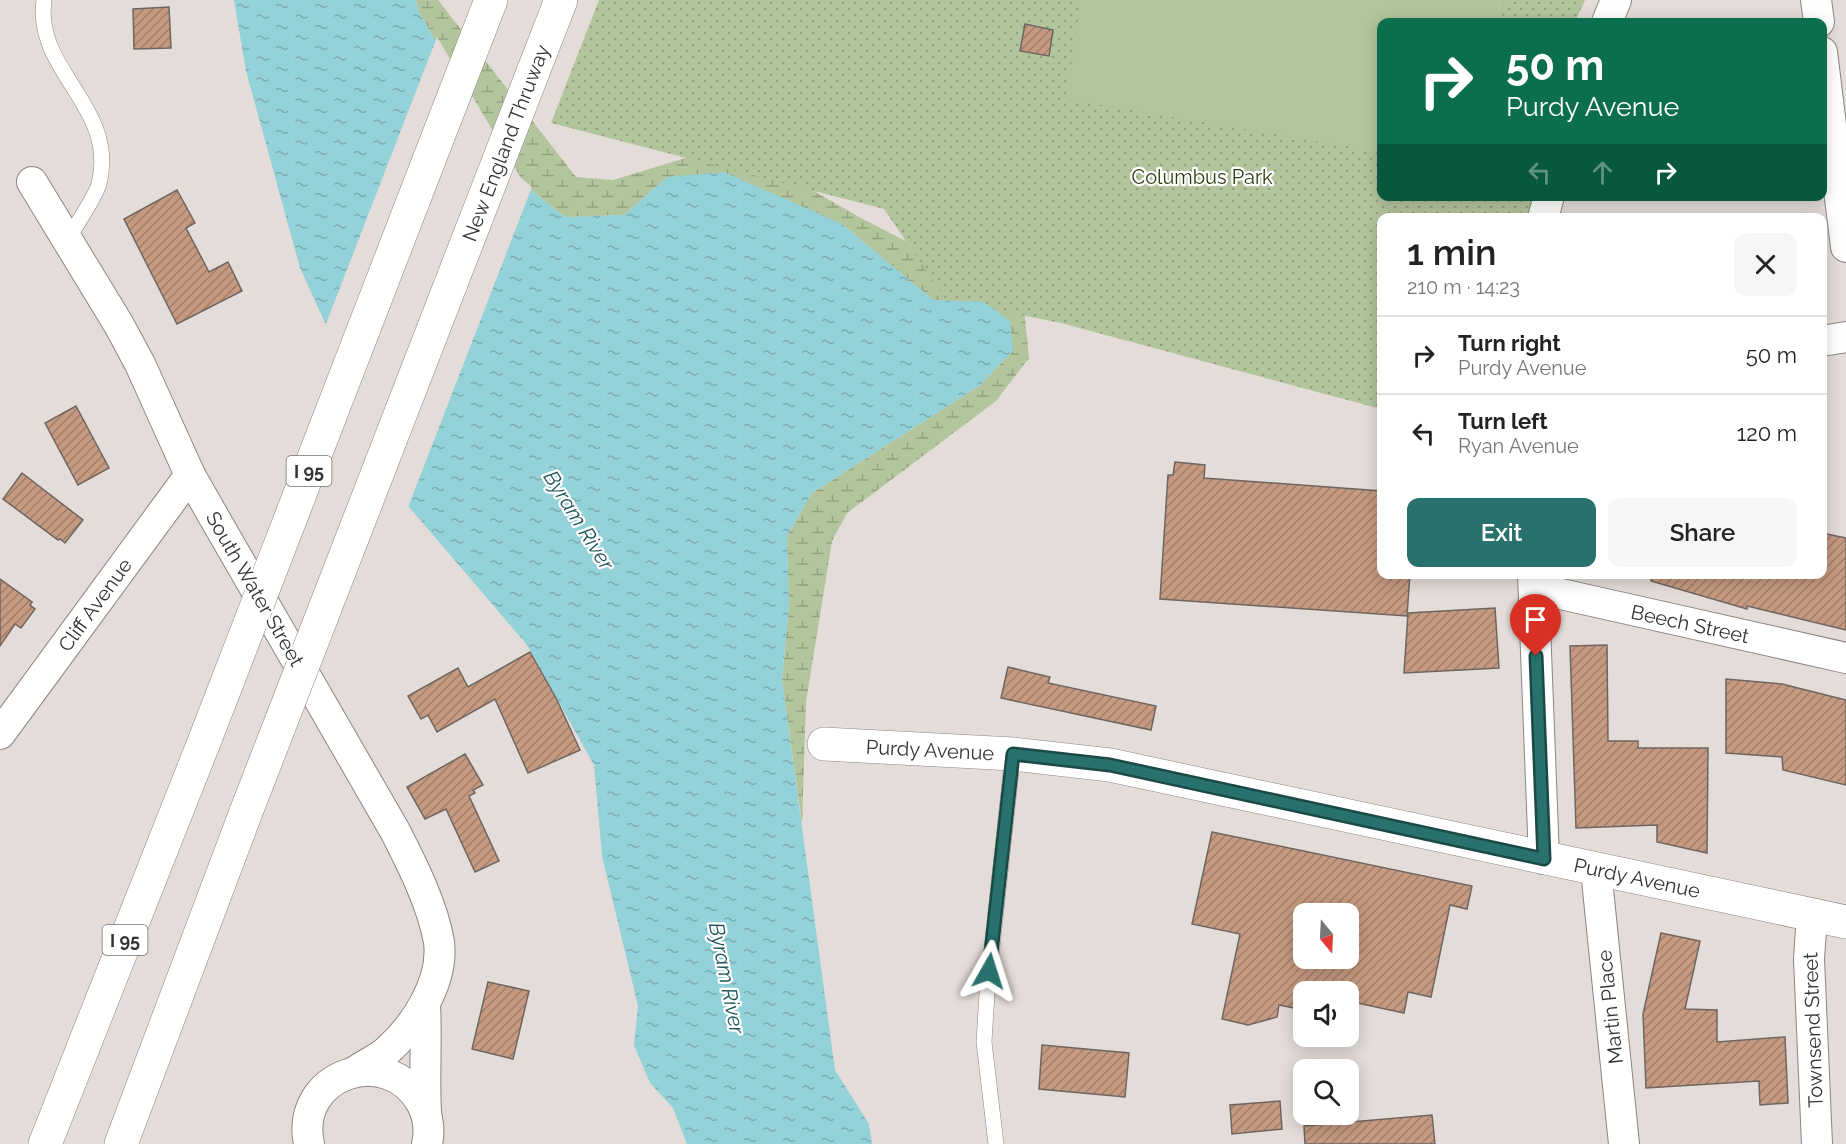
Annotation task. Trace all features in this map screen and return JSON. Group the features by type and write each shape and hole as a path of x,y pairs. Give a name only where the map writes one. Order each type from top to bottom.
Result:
{"main road":[{"name":"I 95","path":"45,1144 206,737 491,0"},
{"name":"New England Thruway","path":"121,1144 246,812 561,0"},
{"name":"Purdy Avenue","path":"824,744 1013,754 1110,765 1846,922"}],"street":[{"path":"1609,18 1616,0"},
{"path":"1816,0 1818,18"},
{"path":"1827,93 1846,247"},
{"name":"South Water Street","path":"32,182 119,325 140,364 190,475 395,831 415,868 428,904 439,943 439,966 424,1005 404,1034 385,1052 325,1087 314,1101 308,1118 309,1144"},
{"path":"1827,340 1846,337"},
{"name":"Cliff Avenue","path":"0,734 190,475"},
{"path":"1534,581 1544,859"},
{"name":"Beech Street","path":"1534,581 1846,658"},
{"name":"Martin Place","path":"1596,870 1624,1144"},
{"name":"Townsend Street","path":"1812,915 1809,959 1817,1144"},
{"name":"South Water Street","path":"424,1005 427,1040 424,1076 428,1134"},
{"path":"356,1071 379,1071 399,1079 416,1093 428,1134"}],"lane":[{"path":"44,0 42,14 57,63 91,116 102,144 99,185 67,240"},
{"path":"996,1144 984,1042 987,993 1013,754"}],"green space":[{"path":"416,0 438,0 576,177 613,180 715,149 761,161 861,218 989,284 1023,298 1029,358 996,401 847,513 832,541 806,702 802,824 782,680 789,605 787,536 812,493 979,386 1013,351 984,302 933,300 842,224 667,177 624,215 565,217 518,180 418,11"},
{"name":"Columbus Park","path":"599,0 1585,0 1577,18 1377,18 1377,201 1533,201 1531,213 1377,213 1377,408 1061,323 946,300 884,209 551,123"},
{"path":"1081,0 1504,0 1502,18 1377,18 1377,151 1066,99"}],"water":[{"name":"Byram River","path":"234,0 416,0 418,11 518,180 565,217 624,215 667,177 724,172 842,224 933,300 984,302 1010,321 1013,351 979,386 812,493 787,536 789,605 782,680 835,1070 869,1124 872,1144 687,1144 673,1108 650,1083 634,1045 638,1006 602,856 594,765 527,645 409,507 300,268 246,71"}],"pier":[{"path":"437,37 521,178 532,187 407,510 324,329"}],"building":[{"path":"169,7 171,48 134,49 133,9"},
{"path":"1025,24 1053,30 1049,56 1020,51"},
{"path":"177,190 195,223 186,228 209,272 228,262 242,291 177,324 124,219"},
{"path":"76,406 109,468 78,485 45,423"},
{"path":"1175,462 1205,465 1204,478 1377,491 1377,579 1410,579 1407,616 1160,599 1168,475 1173,475"},
{"path":"22,473 83,520 65,543 3,499"},
{"path":"1827,534 1846,538 1846,630 1747,606 1747,609 1651,581 1651,579 1827,579"},
{"path":"0,579 32,602 30,605 35,609 21,628 15,624 0,646"},
{"path":"1495,608 1499,668 1404,673 1408,613"},
{"path":"1607,645 1608,741 1638,741 1638,748 1708,748 1707,853 1657,842 1657,825 1576,828 1570,646"},
{"path":"530,652 556,698 580,750 528,773 495,699 437,732 428,715 421,719 408,696 458,668 468,687"},
{"path":"1008,667 1050,677 1048,683 1156,706 1151,730 1001,698"},
{"path":"1726,679 1782,684 1846,700 1846,785 1783,770 1782,757 1726,753"},
{"path":"465,754 483,785 473,790 475,793 469,796 499,861 475,872 446,809 425,819 407,787"},
{"path":"1212,832 1472,886 1467,909 1450,905 1431,997 1408,992 1404,1013 1359,1003 1359,981 1293,981 1293,1008 1279,1005 1277,1017 1248,1025 1222,1019 1240,934 1192,924"},
{"path":"1661,933 1700,941 1685,1009 1717,1010 1717,1042 1785,1037 1788,1103 1760,1105 1759,1081 1646,1088 1643,1014"},
{"path":"488,982 529,991 513,1059 472,1049"},
{"path":"1042,1045 1129,1053 1125,1097 1039,1089"},
{"path":"1280,1101 1282,1129 1232,1134 1230,1105"},
{"path":"1432,1115 1435,1144 1305,1144 1304,1126 1359,1125 1359,1121"}],"route":[{"path":"989,971 1013,754 1110,765 1544,859 1536,656"}]}
